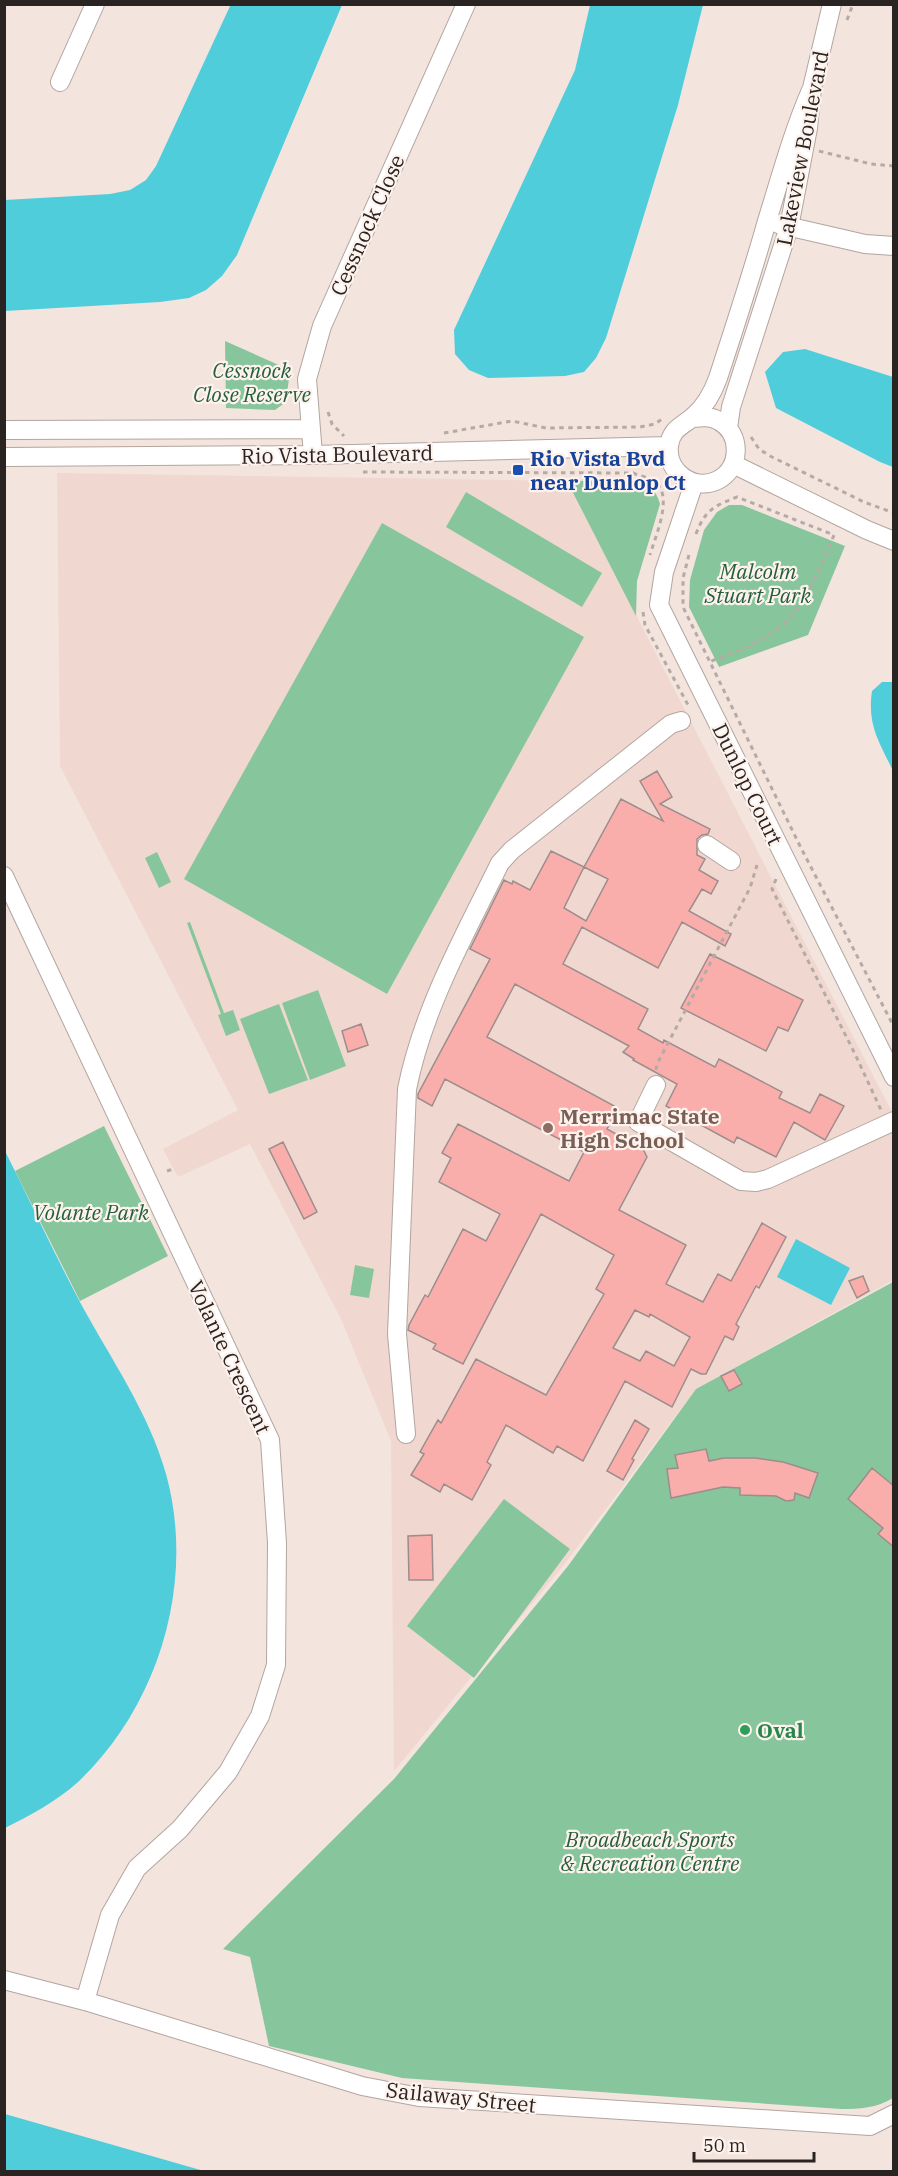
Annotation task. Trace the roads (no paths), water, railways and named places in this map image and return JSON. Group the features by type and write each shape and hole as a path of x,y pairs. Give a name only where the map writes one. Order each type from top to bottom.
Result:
{"street":[{"path":"60,82 95,4"},
{"name":"Cessnock Close","path":"313,455 307,379 322,326 466,4"},
{"name":"Lakeview Boulevard","path":"728,428 731,407 789,227 808,128 812,88 832,4"},
{"path":"692,418 714,388 796,123 812,88"},
{"path":"767,222 865,244 894,246"},
{"path":"705,416 718,420 728,428 734,439 736,451 733,464 727,474 717,481 705,484 694,483 683,478 674,469 669,446 673,434 681,424 692,418 705,416"},
{"name":"Rio Vista Boulevard","path":"4,430 311,429"},
{"name":"Rio Vista Boulevard","path":"4,457 313,455 669,446"},
{"path":"733,464 894,541"},
{"name":"Dunlop Court","path":"694,483 664,572 659,605 894,1077"},
{"path":"406,1434 397,1334 407,1089 412,1061 431,1010 450,964 500,863 512,850 671,724 686,716"},
{"path":"707,845 731,861"},
{"name":"Volante Crescent","path":"4,876 270,1440 271,1452 277,1543 276,1665 260,1716 228,1772 180,1829 137,1868 110,1915 85,2001"},
{"path":"656,1085 638,1122 741,1181 756,1182 768,1179 890,1123"},
{"name":"Sailaway Street","path":"4,1980 85,2001 362,2086 419,2097 870,2126 894,2114"}],"water":[{"path":"231,4 342,5 237,255 222,276 206,290 189,298 160,302 5,311 5,200 110,194 130,190 146,180 156,166"},
{"path":"590,5 703,5 678,105 606,338 596,358 584,372 565,376 488,378 469,370 455,354 454,330 575,70"},
{"path":"805,349 893,377 893,467 776,408 765,372 783,352"},
{"path":"882,682 893,682 893,771 875,732 871,714 872,691"},
{"path":"4,1149 71,1285 150,1429 166,1474 174,1515 176,1557 173,1599 164,1640 149,1680 130,1717 106,1751 78,1782 52,1802 5,1828"},
{"path":"796,1239 850,1268 831,1305 777,1277"},
{"path":"5,2114 204,2171 5,2171"}],"place":[{"name":"Rio Vista Bvd near Dunlop Ct","path":"518,470"},
{"name":"Merrimac State High School","path":"548,1128"},
{"name":"Oval","path":"745,1730"}],"park label":[{"name":"Cessnock Close Reserve","path":"252,382"},
{"name":"Malcolm Stuart Park","path":"758,583"},
{"name":"Volante Park","path":"91,1212"},
{"name":"Broadbeach Sports & Recreation Centre","path":"650,1851"}]}
